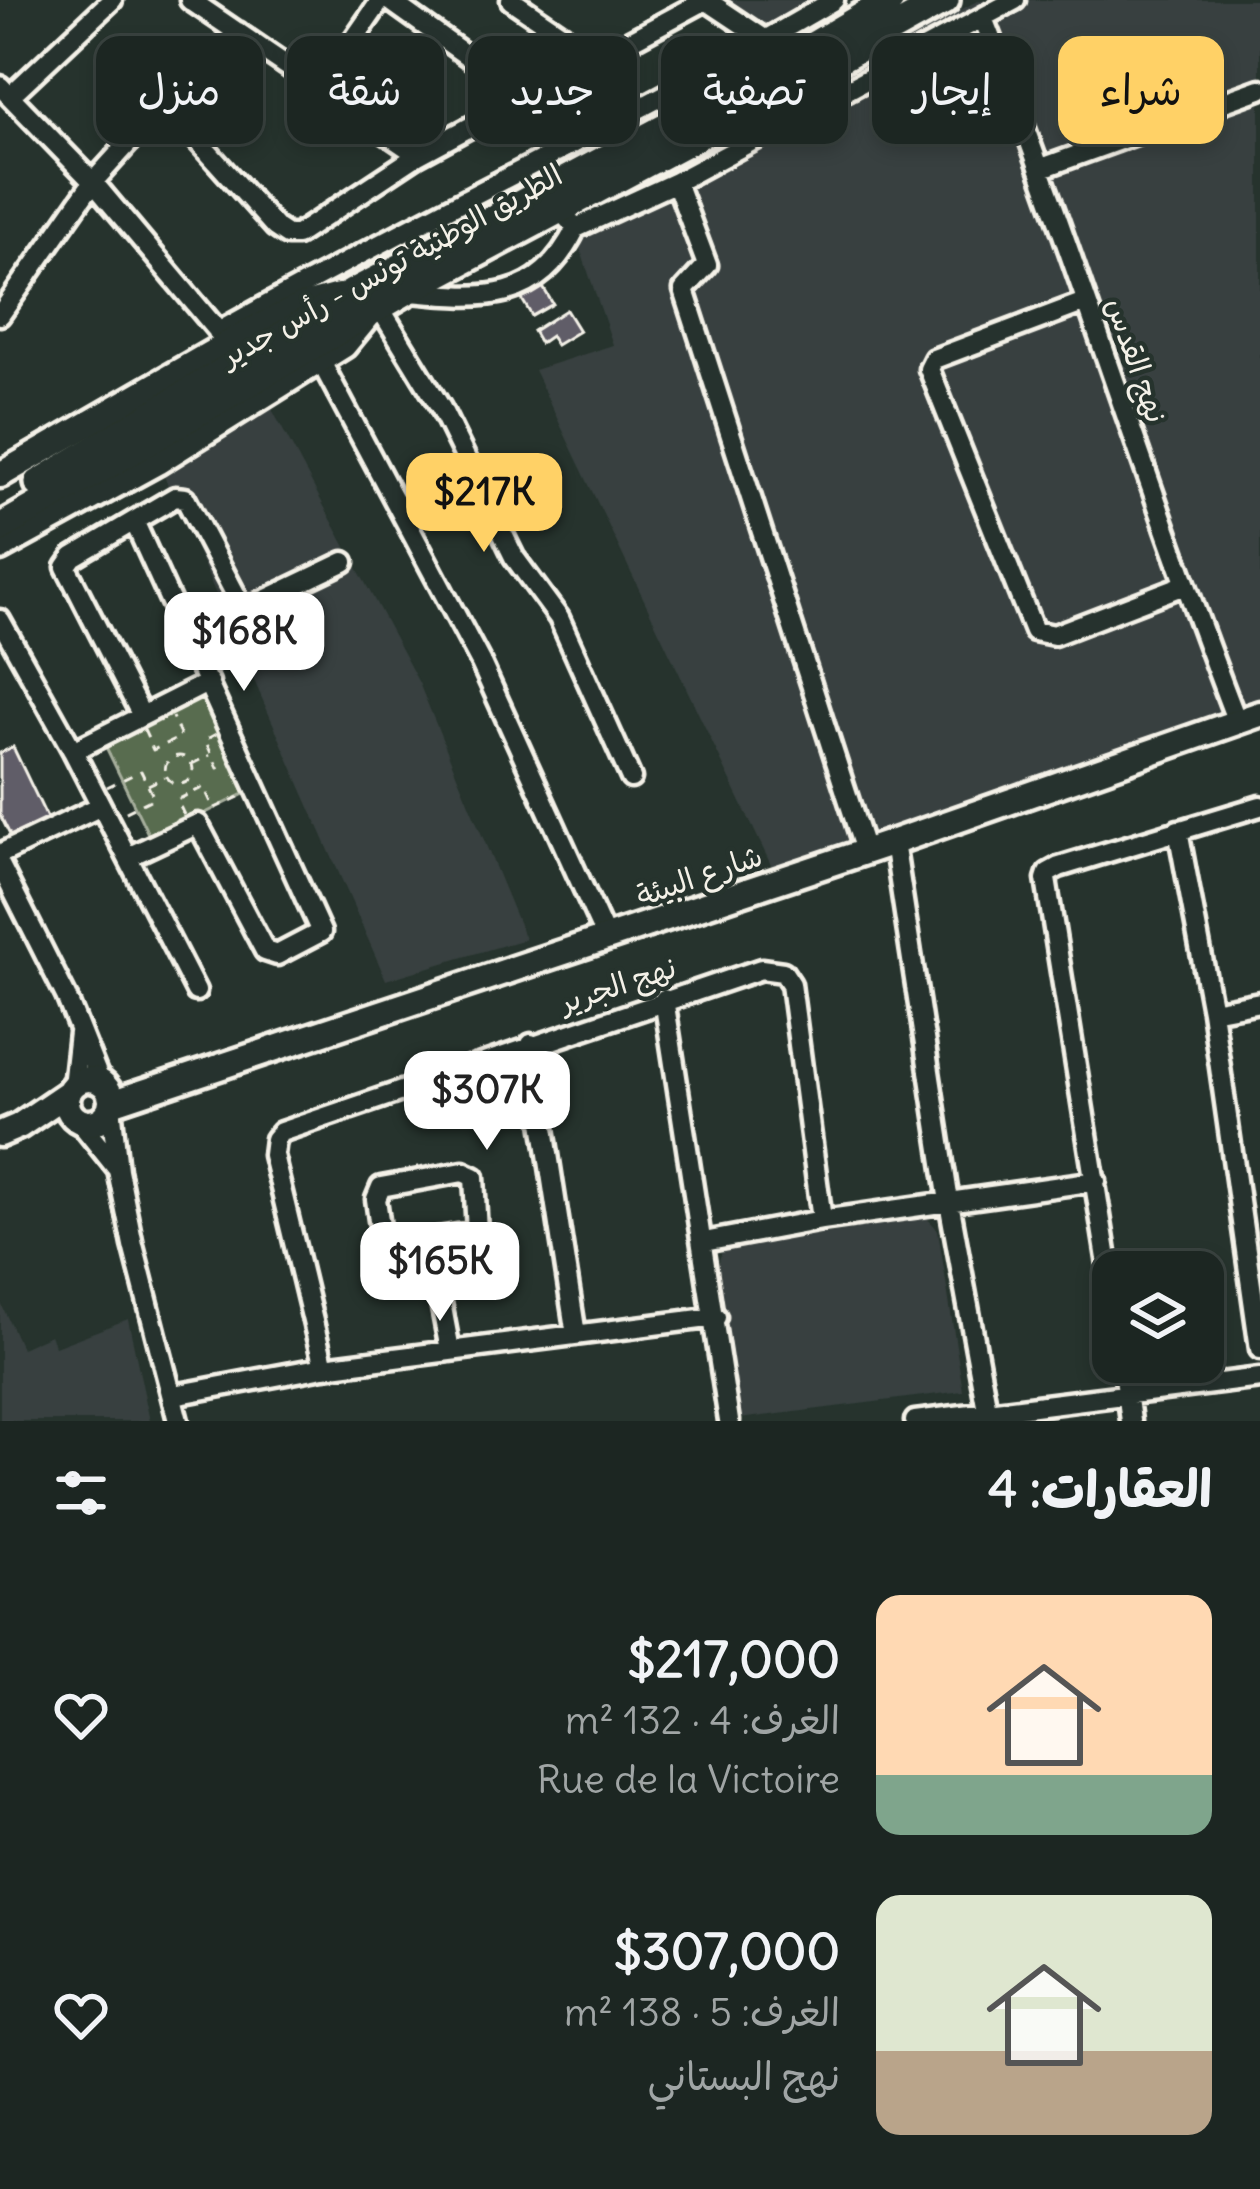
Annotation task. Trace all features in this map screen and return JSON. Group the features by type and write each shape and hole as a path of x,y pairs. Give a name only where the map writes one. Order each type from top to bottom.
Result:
{"highway":[{"name":"الطريق الوطنية تونس - رأس جدير","path":"0,507 366,305 890,0"},
{"name":"الطريق الوطنية تونس - رأس جدير","path":"366,305 567,219 945,0"},
{"name":"الطريق الوطنية تونس - رأس جدير","path":"0,528 209,392"}],"main road":[{"path":"0,475 223,337 301,305 366,305 363,326 344,345 157,462 0,548"},
{"name":"شارع البيئة","path":"10,1130 84,1079 106,1093 155,1085 894,842 1248,718"},
{"path":"71,1089 68,1104 78,1119"},
{"name":"شارع البيئة","path":"10,1130 78,1119 94,1122 106,1093"}],"street":[{"path":"112,0 5,91 93,182 223,337 375,243 661,95"},
{"path":"190,0 287,64"},
{"path":"359,36 385,0 468,58"},
{"path":"511,0 564,36"},
{"path":"637,36 706,0 760,36"},
{"path":"773,36 834,0"},
{"path":"406,291 471,298 504,295 560,260 567,219 676,182 1015,0"},
{"name":"نهج القدس","path":"982,18 1042,168 1184,585 1248,718"},
{"path":"234,36 238,32"},
{"path":"1042,168 1260,89"},
{"path":"201,144 275,227 297,235 418,155 468,129"},
{"path":"0,315 93,182 127,144"},
{"path":"402,144 418,155"},
{"path":"676,182 707,266 685,290 865,851"},
{"path":"1084,302 934,359 929,369 1034,631 1054,635 1184,585"},
{"path":"366,305 441,408 514,556 559,618 631,778"},
{"path":"320,360 486,675 606,938"},
{"path":"140,717 67,567 73,557 175,496 185,499 239,601 250,607 344,562"},
{"path":"128,857 194,826 266,951 277,955 316,938 321,926 134,521"},
{"path":"0,620 196,992"},
{"path":"73,751 209,682"},
{"path":"0,854 101,806"},
{"path":"1106,1251 1048,873 1260,806"},
{"path":"1178,830 1211,1010 1260,1348"},
{"path":"894,842 949,1202 988,1416"},
{"path":"0,866 9,906 59,981 106,1093 118,1170 178,1421"},
{"name":"نهج الجرير","path":"324,1367 273,1155 281,1132 664,999 770,968 784,972 790,984 822,1220"},
{"path":"664,999 716,1317 724,1420"},
{"path":"1211,1010 1260,1002"},
{"path":"71,1089 79,1033"},
{"path":"531,1044 576,1335"},
{"path":"78,1119 118,1170"},
{"path":"471,1174 479,1230 429,1239 385,1244 378,1191 471,1174"},
{"path":"704,1242 1096,1181"},
{"path":"429,1239 450,1350"},
{"path":"174,1395 324,1367 716,1317"},
{"path":"915,1421 988,1416 1260,1378"},
{"path":"1126,1383 1131,1421"}],"path":[{"path":"140,717 153,750 181,737 166,704"},
{"path":"229,728 205,740 218,768 242,757"},
{"path":"167,743 173,757"},
{"path":"192,764 212,754"},
{"path":"173,757 184,757 192,764 192,775 185,783 174,783 166,776 166,765 173,757"},
{"path":"141,771 154,798 101,806 141,771"},
{"path":"148,785 166,776"},
{"path":"185,783 190,794"},
{"path":"214,809 204,787 177,800 194,826 200,815 214,809 257,789"}],"shaded area":[{"path":"718,0 821,0 764,30"},
{"path":"979,0 1260,0 1260,720 781,886 534,370 613,345 570,219 710,144 848,144 848,70 872,57 872,144 1034,144 1034,36 912,36"},
{"path":"267,400 419,683 525,939 386,980 160,467"},
{"path":"927,1218 938,1230 963,1391 739,1419 718,1263 723,1249"},
{"path":"0,1301 21,1348 50,1335 55,1347 128,1319 150,1421 0,1421"}],"green space":[{"path":"205,697 250,791 151,840 105,745"}],"building":[{"path":"541,284 553,304 532,316 520,296"},
{"path":"566,310 579,331 556,345 550,336 540,343 533,331"},
{"path":"13,747 49,822 13,841 0,815 0,753"}]}
